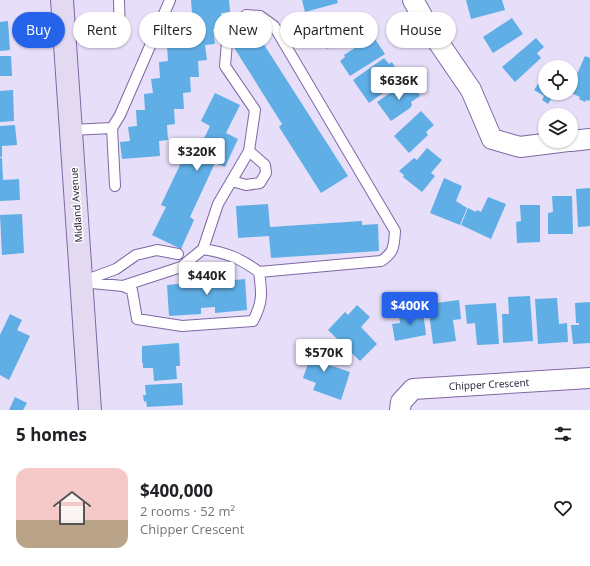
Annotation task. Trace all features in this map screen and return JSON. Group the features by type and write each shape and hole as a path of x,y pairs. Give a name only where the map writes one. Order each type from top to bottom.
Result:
{"main road":[{"name":"Midland Avenue","path":"62,0 90,410"}],"street":[{"path":"413,0 430,30 470,90 492,139 520,147 538,145"},
{"path":"578,140 590,139"},
{"name":"Chipper Crescent","path":"400,410 401,402 413,389 590,378"}],"lane":[{"path":"119,0 119,12"},
{"path":"115,186 112,128 120,115 170,0"},
{"path":"122,286 181,267 203,249 218,204 249,151 255,110 225,66 227,42 246,15 260,16 274,26 395,231 394,244 390,255 380,261 259,272 242,259 223,252 203,249"},
{"path":"72,130 112,128"},
{"path":"232,181 246,185 260,183 266,173 265,165 249,151"},
{"path":"81,282 116,269 136,255 156,250 178,254"},
{"path":"81,282 122,286 132,290 137,319 182,326 253,321 260,307 262,295 259,272"}],"building":[{"path":"191,0 229,0 230,12 214,12 214,44 206,45 206,12 192,12"},
{"path":"302,0 337,0 338,3 305,12"},
{"path":"466,0 502,0 505,10 471,19"},
{"path":"512,18 523,34 493,53 483,37"},
{"path":"8,21 10,50 0,51 0,22"},
{"path":"536,38 544,47 537,53 541,58 515,82 502,67"},
{"path":"378,44 385,54 350,76 340,61 345,57 344,55 355,48 378,48"},
{"path":"167,48 205,48 207,60 198,61 199,77 190,77 191,92 183,93 184,109 174,109 175,124 167,125 168,140 159,141 160,156 122,159 120,142 130,141 128,127 137,126 136,110 145,110 144,94 153,93 151,79 160,78 159,62 168,61"},
{"path":"234,48 266,48 348,176 321,193 279,127 282,124"},
{"path":"0,56 11,56 12,76 0,76"},
{"path":"585,56 590,58 589,101 586,100 585,102 579,99 578,72"},
{"path":"384,58 389,64 392,62 396,69 393,71 400,81 369,103 353,80"},
{"path":"409,80 420,96 411,102 412,105 410,108 391,121 377,102"},
{"path":"538,84 538,92 534,90"},
{"path":"13,90 14,121 0,122 0,91"},
{"path":"215,93 240,105 226,133 238,139 225,167 215,163 190,217 194,220 181,249 152,235 166,207 161,205 188,148 197,153 210,126 201,121"},
{"path":"542,100 551,100 548,104"},
{"path":"421,111 434,125 426,132 428,135 409,153 394,136"},
{"path":"15,125 17,145 2,146 2,157 0,157 0,126"},
{"path":"427,148 442,160 431,173 435,176 422,192 403,177 404,175 399,171 414,158 417,160"},
{"path":"0,158 2,158 3,180 19,179 20,200 0,201"},
{"path":"444,178 462,186 456,201 467,208 460,225 430,213"},
{"path":"590,188 590,226 578,227 576,189"},
{"path":"552,196 572,196 573,234 548,234 548,213 553,212"},
{"path":"488,197 506,204 491,239 461,225 468,208 476,212 477,210 481,212"},
{"path":"268,204 270,227 362,221 362,225 378,224 379,251 271,258 269,236 238,238 236,206"},
{"path":"520,205 540,205 540,242 517,243 516,222 521,221"},
{"path":"22,214 24,253 2,255 0,215"},
{"path":"213,275 214,282 245,279 247,310 215,313 215,307 201,308 201,314 169,316 167,285 198,282 197,277"},
{"path":"530,296 533,341 503,343 502,314 509,314 508,297"},
{"path":"557,298 559,324 567,323 568,342 538,344 535,299"},
{"path":"459,300 461,319 453,320 456,341 433,344 428,304"},
{"path":"590,302 590,343 573,344 571,325 579,325 579,323 576,323 575,303"},
{"path":"496,303 499,344 477,345 475,323 467,324 465,305"},
{"path":"357,305 370,317 361,327 377,344 360,361 328,330 345,312 348,315"},
{"path":"423,311 426,335 395,341 392,324 400,323 399,315"},
{"path":"10,314 22,320 17,330 30,336 9,380 0,375 0,335"},
{"path":"309,341 326,347 320,362 350,372 341,400 313,390 316,383 303,378 309,361 303,358"},
{"path":"179,343 180,366 176,366 177,379 154,381 153,368 143,368 142,346"},
{"path":"182,383 183,405 147,407 146,401 144,402 143,395 146,395 145,385"},
{"path":"15,397 27,403 23,410 9,410"}]}
